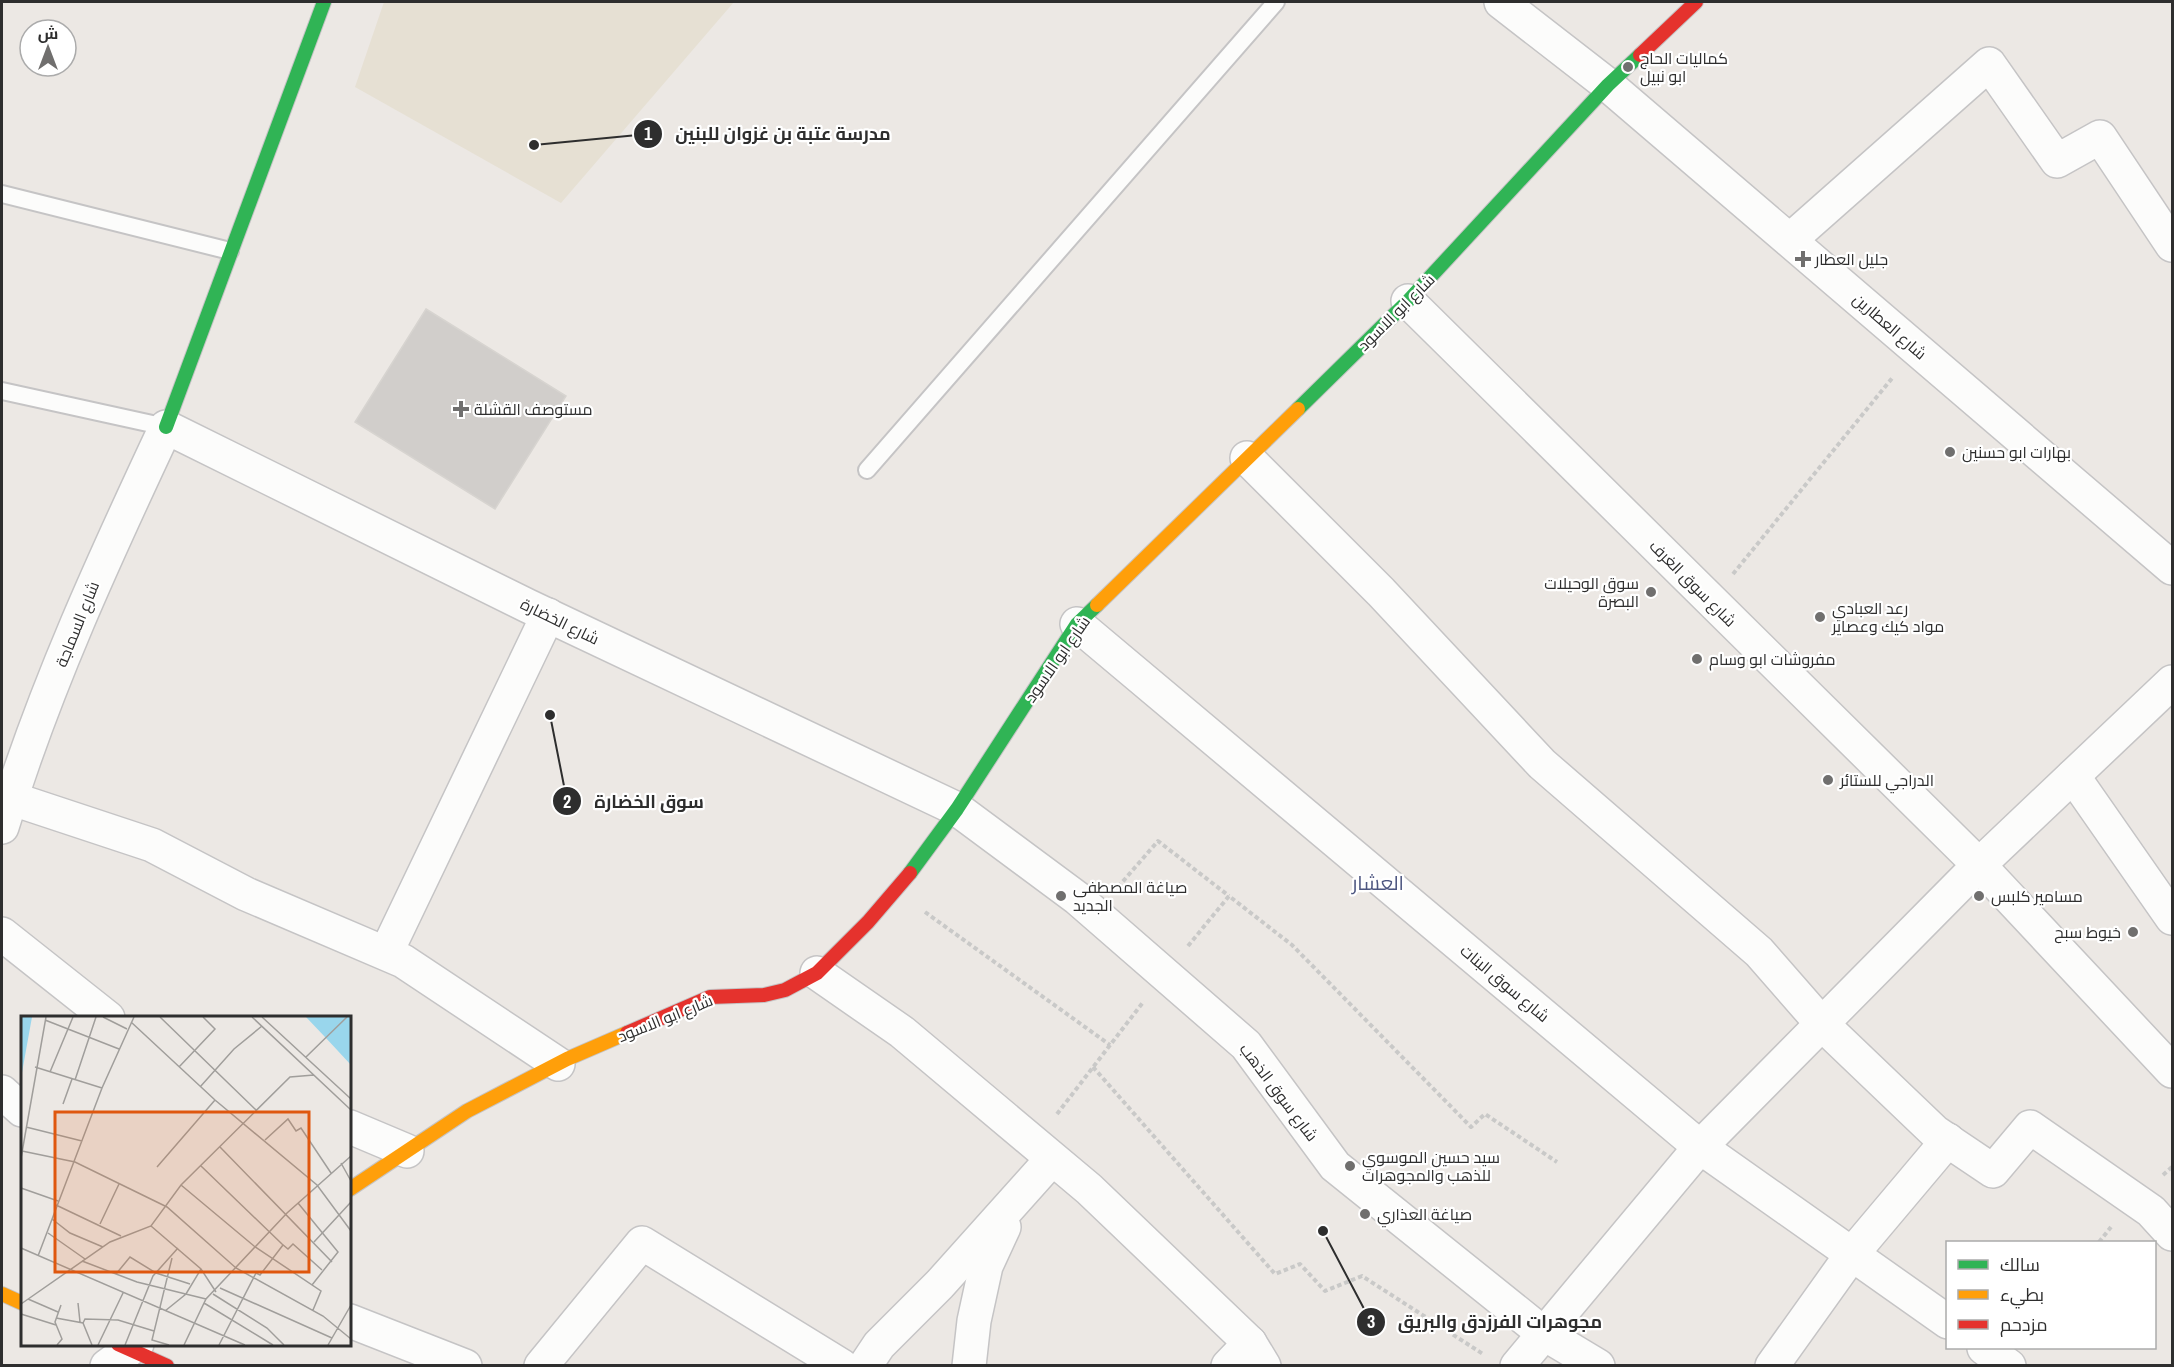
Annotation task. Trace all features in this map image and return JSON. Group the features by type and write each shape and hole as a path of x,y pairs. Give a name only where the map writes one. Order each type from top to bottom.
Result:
{"street":[{"path":"166,427 324,2"},
{"name":"شارع العطارين","path":"1501,2 1608,85 2172,568"},
{"name":"شارع ابو الاسود","path":"351,1188 467,1110 558,1064 710,997 764,995 785,990 817,973 868,922 915,868 957,809 1077,624 1408,301 1608,85 1696,2"},
{"path":"1790,240 1989,64 2057,161 2100,137 2172,245"},
{"name":"شارع سوق الغرف","path":"1408,301 1979,865 2172,1071"},
{"name":"شارع الخضارة","path":"166,427 548,615 957,809"},
{"name":"شارع السماجة","path":"6,812 11,759 166,427"},
{"path":"1247,458 1381,592 1542,764 1759,952 1822,1024 1935,1132 1994,1171 2030,1127 2151,1211 2172,1234"},
{"path":"386,953 548,615"},
{"name":"شارع سوق البنات","path":"1077,624 1700,1147 1946,1321"},
{"path":"1504,1362 1543,1333 1700,1147 1979,865 2172,682"},
{"path":"2073,776 2172,918"},
{"name":"شارع سوق الذهب","path":"957,809 1095,913 1246,1046 1335,1166 1543,1333 1598,1365"},
{"path":"6,812 152,844 246,894 403,961 558,1064"},
{"path":"2,934 107,1016"},
{"path":"817,973 902,1032 1089,1189 1247,1358"},
{"path":"2,1092 21,1109"},
{"path":"351,1127 407,1150"},
{"path":"1772,1365 1852,1254 1948,1140"},
{"path":"969,1365 974,1321 986,1266 1015,1201 1043,1151"},
{"path":"865,1365 879,1345 940,1284 1015,1201"},
{"path":"541,1365 642,1243 842,1365"},
{"path":"2,1294 21,1303"},
{"path":"351,1321 465,1365"},
{"path":"1987,1349 2009,1365"},
{"path":"123,1351 167,1365"}],"lane":[{"path":"867,470 1276,2"},
{"path":"2,194 230,251"},
{"path":"2,391 166,427"}],"path":[{"path":"1711,600 1917,348"},
{"path":"1095,913 1158,842 1292,945 1471,1127 1485,1114 1557,1162"},
{"path":"895,891 1110,1046"},
{"path":"1043,1151 1093,1067 1228,896"},
{"path":"1093,1067 1275,1274 1300,1264 1325,1291 1362,1276 1504,1362"}],"shaded area":[{"path":"384,2 734,2 561,203 355,87"}],"building":[{"name":"مستوصف القشلة","path":"426,309 566,396 495,509 355,422"}],"traffic: fast":[{"path":"166,427 324,2"},
{"path":"1298,409 1408,301 1608,85 1640,55"},
{"path":"910,873 957,809 1077,624 1097,605"}],"traffic: slow":[{"path":"1097,605 1298,409"},
{"path":"351,1188 467,1111 567,1059 627,1033"},
{"path":"2,1294 21,1303"}],"traffic: jam":[{"path":"1640,55 1696,2"},
{"path":"627,1033 710,997 764,995 785,990 817,973 868,922 910,873"},
{"path":"122,1346 167,1366"}],"place":[{"name":"كماليات الحاج ابو نبيل","path":"1628,67"},
{"name":"مدرسة عتبة بن غزوان للبنين","path":"534,145"},
{"name":"جليل العطار","path":"1803,259"},
{"name":"مستوصف القشلة","path":"461,409"},
{"name":"بهارات ابو حسنين","path":"1950,452"},
{"name":"سوق الوحيلات البصرة","path":"1651,592"},
{"name":"رعد العبادي مواد كيك وعصاير","path":"1820,617"},
{"name":"مفروشات ابو وسام","path":"1697,659"},
{"name":"سوق الخضارة","path":"550,715"},
{"name":"الدراجي للستائر","path":"1828,780"},
{"name":"صياغة المصطفى الجديد","path":"1061,896"},
{"name":"مسامير كلبس","path":"1979,896"},
{"name":"خيوط سبح","path":"2133,932"},
{"name":"سيد حسين الموسوي للذهب والمجوهرات","path":"1350,1166"},
{"name":"صياغة العذاري","path":"1365,1214"},
{"name":"مجوهرات الفرزدق والبريق","path":"1323,1231"}],"district":[{"name":"العشار","path":"1378,882"}]}
